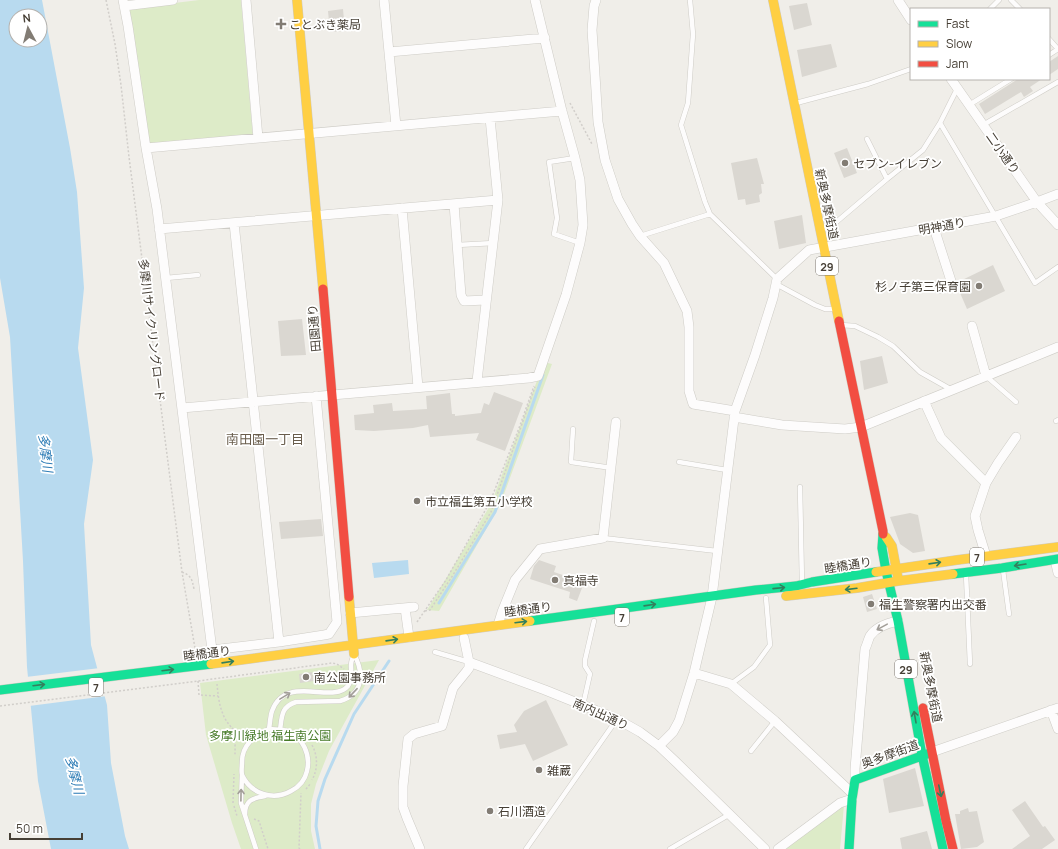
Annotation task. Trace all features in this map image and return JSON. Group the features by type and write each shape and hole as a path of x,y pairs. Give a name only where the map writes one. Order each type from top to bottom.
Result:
{"main road":[{"name":"田園通り","path":"297,0 354,649"},
{"name":"新奥多摩街道","path":"773,0 883,531 882,548 886,571 896,584"},
{"name":"新奥多摩街道","path":"883,531 892,546 896,569 898,621 922,755 943,849"},
{"name":"睦橋通り","path":"580,623 714,602 812,582 986,556 1044,550 1058,547"},
{"name":"睦橋通り","path":"769,598 896,584 1056,559"},
{"name":"睦橋通り","path":"236,670 354,649 409,637 498,625 714,602"},
{"name":"新奥多摩街道","path":"905,610 916,676 946,822 954,849"},
{"name":"睦橋通り","path":"0,690 189,667 554,627"},
{"name":"奥多摩街道","path":"849,849 854,780 932,752"}],"street":[{"path":"173,0 123,3 154,189 212,650 329,634 337,622 316,396"},
{"path":"246,0 258,138"},
{"path":"384,0 396,126"},
{"path":"182,408 538,376 566,295 580,243 583,225 580,180 535,0"},
{"path":"596,0 592,30 598,122 605,160 618,199 640,236 664,263 687,311 689,328 689,391 693,404 782,425 846,429 861,426 1058,347"},
{"path":"898,0 910,18"},
{"path":"389,52 545,38"},
{"name":"二小通り","path":"952,80 1037,202 1058,225"},
{"path":"146,148 562,112"},
{"path":"478,381 498,200 490,118"},
{"name":"明神通り","path":"777,281 807,251 996,216 1058,194"},
{"path":"159,229 498,200"},
{"path":"454,204 462,295 464,301 486,300"},
{"path":"402,208 418,387"},
{"path":"234,223 279,642"},
{"path":"934,228 952,284 939,289"},
{"path":"659,746 673,732 679,721 714,602 717,551 735,414 773,298 777,281"},
{"path":"972,326 986,376"},
{"path":"924,400 941,438 986,482"},
{"path":"498,625 515,580 540,549 604,538 616,422"},
{"path":"986,556 975,516 986,482 1016,436"},
{"path":"1056,559 1058,573"},
{"path":"350,613 414,607"},
{"path":"405,608 409,637"},
{"path":"854,780 865,649 870,636 875,630 884,624 898,621"},
{"path":"420,849 403,807 403,786 408,739 414,734 442,726 453,688 469,668 464,638"},
{"name":"南内出通り","path":"469,662 617,719 640,732 677,762 765,849"},
{"path":"694,673 731,684 774,721 852,796 840,803 778,849"},
{"path":"932,752 1055,709 1058,729"}],"lane":[{"path":"690,0 693,34 688,103 681,125 710,214 777,281 815,305 837,309"},
{"path":"991,8 999,0"},
{"path":"1011,0 1019,8"},
{"path":"1050,40 1058,49"},
{"path":"794,103 868,84 910,69"},
{"path":"969,105 1009,80"},
{"path":"983,125 1058,82"},
{"path":"820,230 834,224 923,150 940,123 957,89"},
{"path":"940,123 1035,283 1058,267"},
{"path":"867,139 887,179"},
{"path":"575,158 549,162 557,218 554,234 580,243"},
{"path":"640,236 710,214"},
{"path":"457,245 494,243"},
{"path":"166,278 198,275"},
{"path":"840,325 855,326 878,337 893,346 920,372 952,390"},
{"path":"986,376 1016,402"},
{"path":"573,429 571,462 612,468"},
{"path":"679,462 727,470"},
{"path":"800,487 802,595"},
{"path":"604,538 717,551"},
{"path":"1002,568 1009,614"},
{"path":"966,572 970,664"},
{"path":"731,684 754,667 770,646 769,598"},
{"path":"582,705 590,674 585,666 585,660 594,621"},
{"path":"269,729 271,712 275,704 286,694 303,691 339,692 347,688 351,679 350,664 354,649"},
{"path":"280,730 283,711 292,703 340,701 353,695 359,686 361,678 359,663 354,649"},
{"path":"435,652 469,662"},
{"path":"526,849 617,719"},
{"path":"751,751 774,721"},
{"path":"245,816 245,811 251,799 286,794 301,785 308,770 307,753 304,747 293,735 288,732 269,729 260,733 246,746 242,757 241,803 245,816 256,849"},
{"path":"242,774 254,789 265,796"},
{"path":"670,849 730,814"}],"path":[{"name":"多摩川サイクリングロード","path":"106,0 115,44 121,86 182,572 196,656"},
{"path":"424,610 430,610 491,512 539,378 538,376"},
{"path":"417,622 446,580 490,502 538,376"},
{"path":"0,706 332,663 337,664 346,672"},
{"path":"198,681 199,695 218,696"},
{"path":"217,684 218,696 225,719 232,728 245,737 246,736"},
{"path":"232,728 236,744"}],"green space":[{"path":"199,0 241,0 253,137 149,146 126,9"},
{"path":"544,362 552,364 500,505 439,611 427,610 491,504"},
{"name":"多摩川緑地 福生南公園","path":"379,660 329,751 316,784 311,804 311,831 315,849 241,849 206,735 200,683"},
{"path":"844,805 840,849 783,849"}],"water":[{"name":"多摩川","path":"0,0 42,0 44,8 8,8 8,48 48,48 48,32 77,192 84,288 78,348 93,460 84,524 91,645 107,705 111,763 125,836 129,849 51,849 38,781 27,667 23,561 10,337 0,278"},
{"path":"408,560 409,574 374,578 372,563"}],"pier":[{"path":"100,668 107,696 29,706 26,677"}],"building":[{"path":"807,3 812,25 794,30 789,6"},
{"path":"343,9 345,31 330,32 328,11"},
{"path":"831,44 837,67 802,77 797,50"},
{"path":"1058,56 1058,69 1050,74 1050,61"},
{"path":"1016,80 1040,80 1030,87 1033,91 1024,97 1021,92 985,114 979,104"},
{"name":"セブン-イレブン","path":"847,148 857,173 844,178 834,153"},
{"path":"757,158 764,184 761,184 762,193 759,195 760,202 746,205 745,199 738,200 731,163"},
{"path":"802,215 806,243 779,249 774,221"},
{"path":"993,265 1005,291 967,309 957,286 958,282"},
{"path":"302,319 306,355 281,356 278,321"},
{"path":"882,356 888,383 864,390 860,361"},
{"path":"494,392 523,403 505,451 476,440 479,433 430,437 428,425 413,428 374,431 355,430 354,415 374,413 373,405 392,403 393,411 427,409 426,396 450,393 452,414 455,414 455,416 481,413 484,403 489,405"},
{"path":"910,513 918,515 925,551 913,553 900,544 890,517"},
{"path":"321,519 323,536 281,539 279,522"},
{"name":"真福寺","path":"539,560 556,566 554,572 580,581 582,588 577,601 569,598 570,592 530,579 534,566"},
{"path":"872,594 877,609 867,612 863,597"},
{"name":"南公園事務所","path":"312,672 314,681 300,683 299,674"},
{"path":"546,700 568,745 533,761 525,744 500,749 497,735 517,732 514,725 524,711"},
{"path":"915,768 924,806 889,813 883,779"},
{"path":"1025,801 1043,827 1045,826 1055,840 1042,849 1012,849 1030,836 1012,810"},
{"path":"968,808 969,812 977,811 984,842 977,847 961,849 955,814 960,814 960,811"},
{"path":"927,831 932,849 902,849 900,838"}],"waterway":[{"path":"439,603 495,512 543,375"},
{"path":"320,849 316,826 318,801 325,779 354,714 389,661"}],"traffic: fast":[{"path":"883,534 882,548 886,571 898,621 922,755 943,849"},
{"path":"953,574 1058,559"},
{"path":"530,621 756,590 796,586 876,572"},
{"path":"0,690 211,664"},
{"path":"849,849 852,799 855,780 930,753"}],"traffic: slow":[{"path":"297,0 323,289"},
{"path":"773,0 839,321"},
{"path":"886,537 892,546 898,578"},
{"path":"876,572 1058,547"},
{"path":"786,596 857,588 953,574"},
{"path":"349,597 354,654"},
{"path":"211,664 530,621"}],"traffic: jam":[{"path":"323,289 349,597"},
{"path":"839,321 883,534"},
{"path":"923,708 953,849"}],"place":[{"name":"ことぶき薬局","path":"281,24"},
{"name":"セブン-イレブン","path":"845,163"},
{"name":"杉ノ子第三保育園","path":"979,286"},
{"name":"市立福生第五小学校","path":"417,501"},
{"name":"真福寺","path":"555,580"},
{"name":"福生警察署内出交番","path":"871,604"},
{"name":"南公園事務所","path":"306,677"},
{"name":"雑蔵","path":"539,770"},
{"name":"石川酒造","path":"490,811"}],"district":[{"name":"南田園一丁目","path":"265,439"}]}
